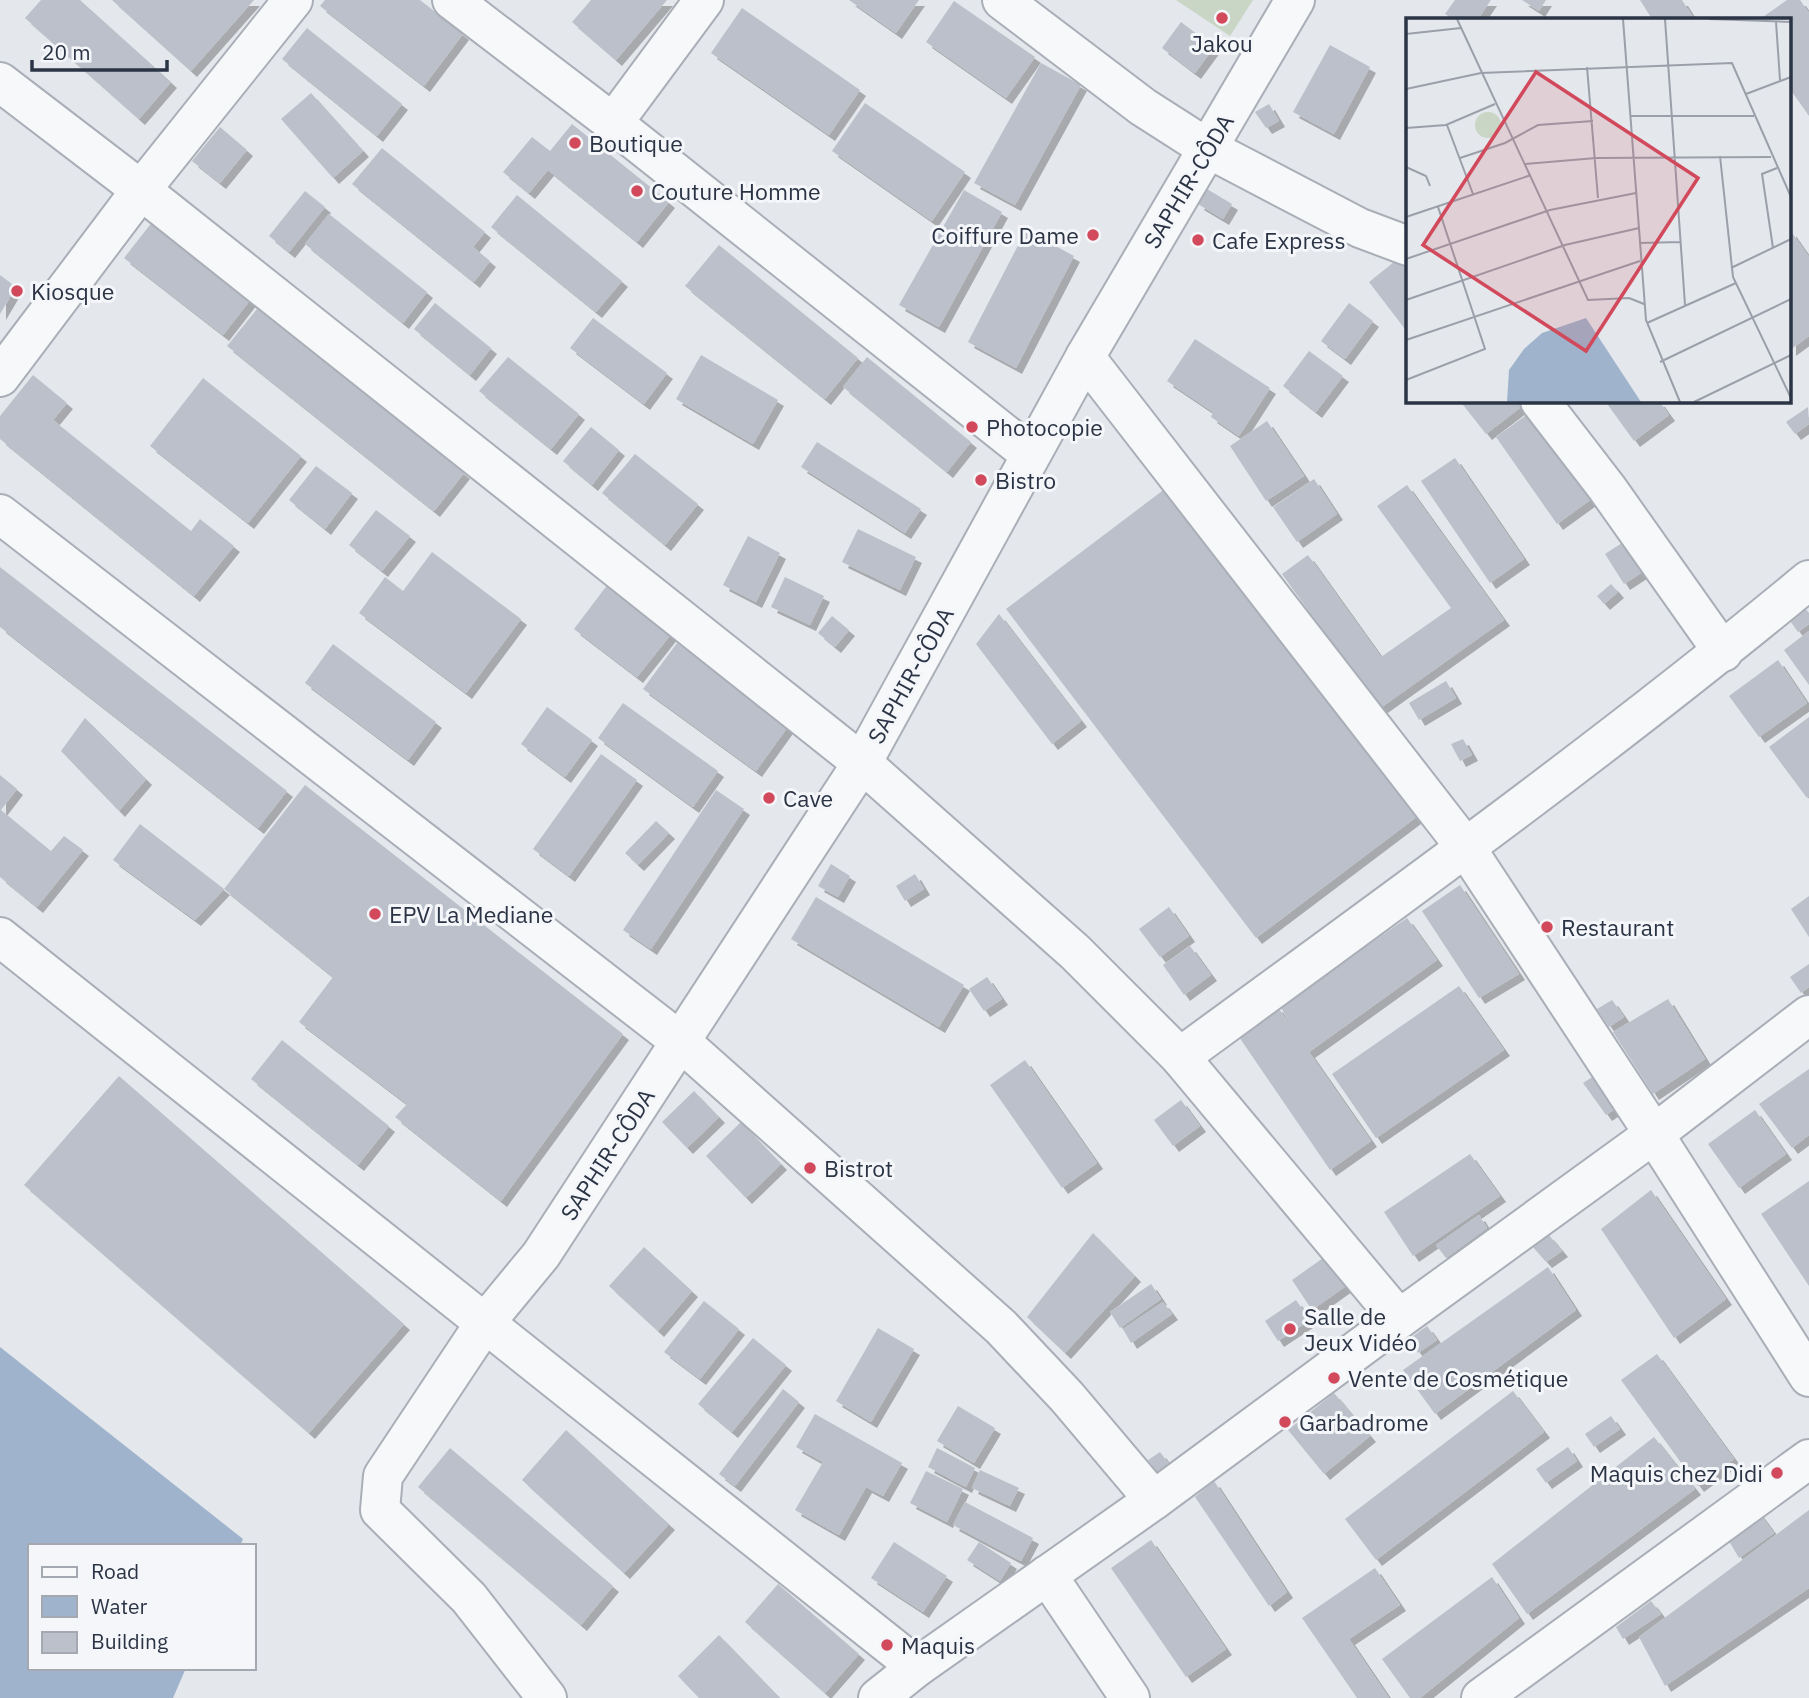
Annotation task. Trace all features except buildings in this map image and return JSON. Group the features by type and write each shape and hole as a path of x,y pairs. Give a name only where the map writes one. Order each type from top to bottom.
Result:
{"street":[{"path":"0,377 141,190 293,0"},
{"path":"452,0 1030,454"},
{"path":"612,124 704,0"},
{"path":"1002,0 1143,107 1208,148 1360,228 1406,245"},
{"name":"SAPHIR-CÔDA","path":"547,1698 469,1598 380,1510 383,1476 484,1324 541,1255 862,763 1084,357 1295,0"},
{"path":"0,82 141,190 862,763 1076,952 1180,1057 1399,1319"},
{"path":"1084,357 1466,848 1654,1134 1809,1377"},
{"path":"1542,402 1607,488 1723,652"},
{"path":"0,514 681,1042 1002,1327 1067,1397 1154,1500"},
{"path":"1180,1057 1466,848 1723,652 1809,580"},
{"path":"0,937 917,1667"},
{"path":"877,1698 1154,1500 1654,1134 1809,1015"},
{"path":"1481,1698 1809,1459"},
{"path":"1047,1575 1130,1698"}],"green space":[{"name":"Jakou","path":"1176,0 1253,0 1230,36"}],"water":[{"path":"0,1347 243,1539 241,1544 28,1544 28,1670 185,1670 173,1698 0,1698"}],"place":[{"name":"Jakou","path":"1222,18"},
{"name":"Boutique","path":"575,143"},
{"name":"Couture Homme","path":"637,191"},
{"name":"Coiffure Dame","path":"1093,235"},
{"name":"Cafe Express","path":"1198,240"},
{"name":"Kiosque","path":"17,291"},
{"name":"Photocopie","path":"972,427"},
{"name":"Bistro","path":"981,480"},
{"name":"Cave","path":"769,798"},
{"name":"EPV La Mediane","path":"375,914"},
{"name":"Restaurant","path":"1547,927"},
{"name":"Bistrot","path":"810,1168"},
{"name":"Salle de Jeux Vidéo","path":"1290,1329"},
{"name":"Vente de Cosmétique","path":"1334,1378"},
{"name":"Garbadrome","path":"1285,1422"},
{"name":"Maquis chez Didi","path":"1777,1473"},
{"name":"Maquis","path":"887,1645"}]}
